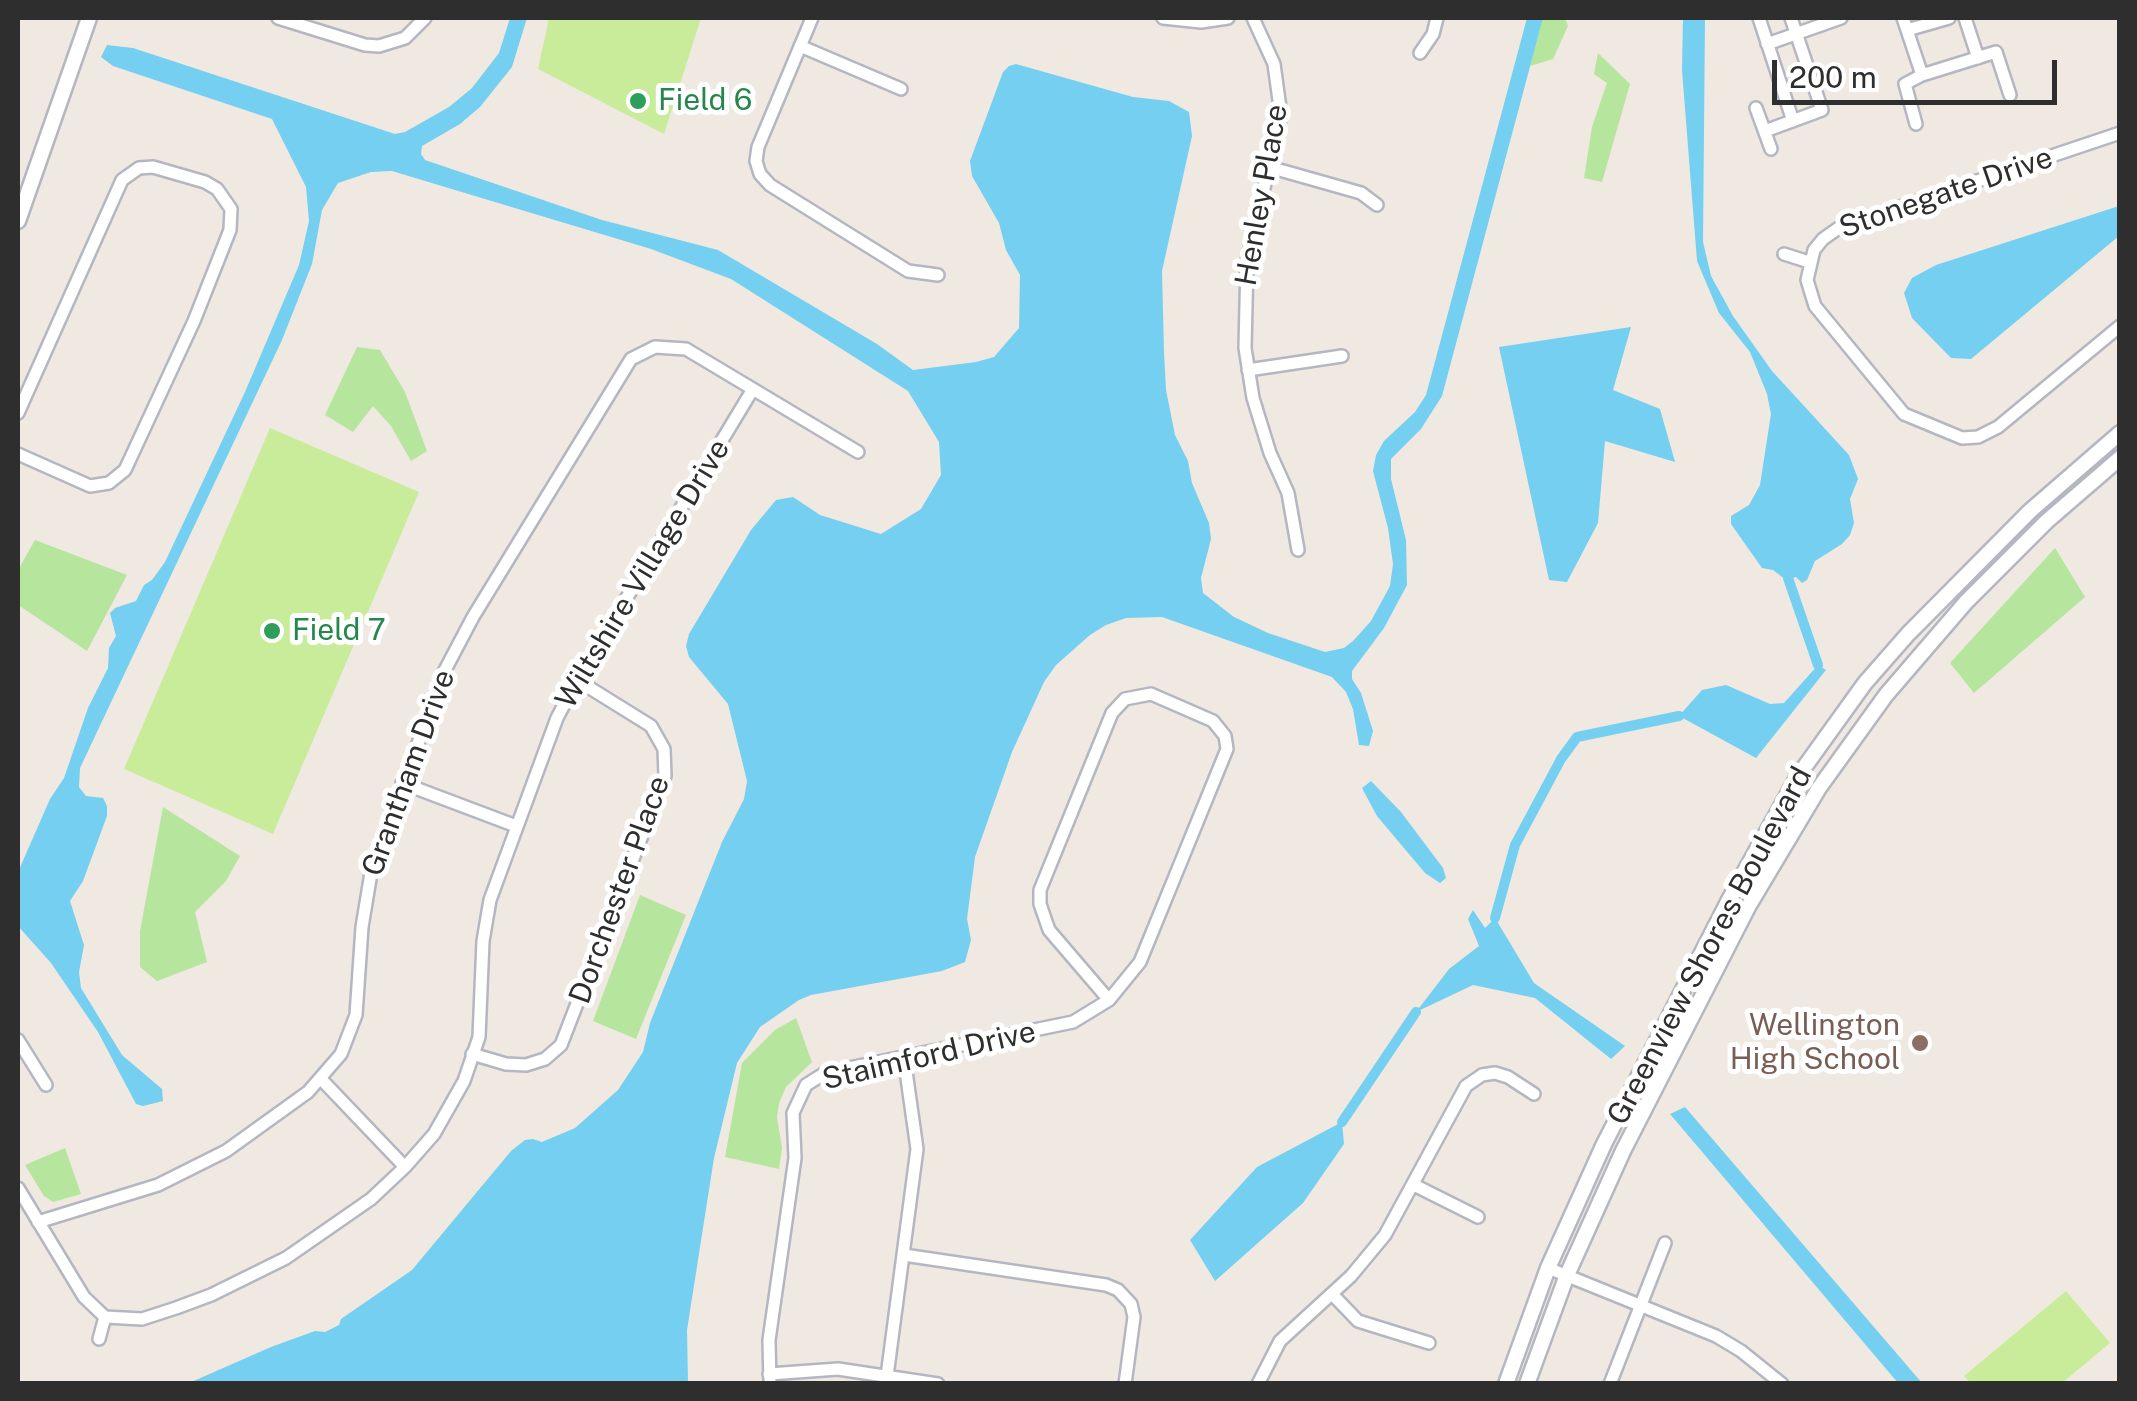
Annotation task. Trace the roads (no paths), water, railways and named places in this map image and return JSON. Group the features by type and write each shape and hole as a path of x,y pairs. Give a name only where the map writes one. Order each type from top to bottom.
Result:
{"street":[{"path":"18,221 89,18"},
{"path":"278,18 299,21 366,46 405,38 425,18"},
{"path":"812,18 758,147 756,161 760,174 908,272 938,275"},
{"path":"1163,18 1201,22 1228,18"},
{"name":"Henley Place","path":"1253,18 1274,64 1281,98 1278,132 1247,262 1244,319 1248,370 1260,426 1288,494 1298,550"},
{"path":"1420,53 1433,34 1437,18"},
{"path":"1758,18 1793,121"},
{"path":"1764,131 1822,110 1791,18"},
{"path":"1767,44 1842,18"},
{"path":"1922,76 1905,24 1950,18"},
{"path":"1965,18 1978,58"},
{"path":"800,46 901,89"},
{"path":"1916,124 1904,84 1996,52 2010,96"},
{"path":"1756,108 1771,149"},
{"name":"Stonegate Drive","path":"2120,133 1840,228 1823,239 1809,262 1806,280 1811,300 1910,418 1954,436 1978,437 1998,427 2120,326"},
{"path":"18,413 122,180 132,171 153,166 218,188 231,209 230,230 179,355 125,470 108,483 83,485 18,454"},
{"path":"1270,168 1361,193 1377,205"},
{"path":"1784,254 1809,262"},
{"name":"Grantham Drive","path":"38,1222 126,1196 196,1168 254,1134 321,1080 342,1054 354,1024 370,872 458,644 622,370 648,348 682,347 754,389"},
{"path":"1248,370 1342,356"},
{"path":"754,389 858,452"},
{"name":"Wiltshire Village Drive","path":"105,1317 142,1319 211,1295 318,1238 406,1167 444,1120 464,1081 481,1024 483,941 490,900 557,718 754,389"},
{"name":"Greenview Shores Boulevard","path":"1506,1384 1548,1268 1604,1144 1798,776 1865,683 2002,538 2120,433"},
{"name":"Greenview Shores Boulevard","path":"1527,1384 1567,1275 1622,1151 1785,843 1886,695 2006,561 2120,458"},
{"name":"Dorchester Place","path":"472,1054 506,1064 526,1065 546,1058 561,1046 665,776 666,756 655,731 577,680"},
{"path":"1151,694 1213,720 1224,736 1226,756 1144,954 1109,1000 1049,930 1042,913 1040,890 1112,713 1126,698 1151,694"},
{"path":"402,783 516,826"},
{"path":"1704,948 1722,958"},
{"name":"Staimford Drive","path":"770,1379 769,1340 795,1158 793,1112 797,1098 812,1080 825,1073 1057,1027 1109,1000"},
{"path":"18,1040 46,1084"},
{"path":"887,1376 917,1149 904,1057"},
{"path":"1258,1384 1280,1341 1332,1294 1384,1237 1470,1081 1482,1075 1502,1074 1534,1094"},
{"path":"321,1080 406,1167"},
{"path":"1414,1184 1478,1217"},
{"path":"18,1188 84,1297 105,1317 99,1339"},
{"path":"1610,1384 1665,1243"},
{"path":"904,1256 1106,1284 1118,1290 1128,1299 1134,1317 1125,1384"},
{"path":"1548,1268 1716,1336 1782,1384"},
{"path":"1332,1294 1358,1321 1429,1344"},
{"path":"770,1379 824,1368 938,1384"}],"water":[{"path":"510,18 527,18 512,67 480,107 422,146 425,160 602,220 718,250 877,344 913,370 994,357 1019,328 1020,275 1006,250 999,223 972,176 970,161 1003,72 1009,66 1016,64 1133,97 1169,101 1189,112 1192,136 1162,271 1164,352 1166,390 1175,435 1209,523 1211,539 1201,578 1203,593 1234,617 1325,652 1344,648 1353,641 1371,621 1390,586 1393,564 1373,471 1376,455 1426,395 1527,18 1543,18 1442,396 1421,429 1391,459 1391,479 1406,540 1407,585 1384,628 1352,671 1373,731 1369,746 1359,745 1353,709 1346,692 1332,677 1162,617 1126,618 1106,625 1056,665 1044,682 1012,752 975,857 967,919 971,940 965,962 942,971 799,1000 760,1027 737,1063 714,1158 687,1330 688,1383 189,1383 271,1347 339,1325 341,1319 412,1270 511,1151 525,1140 542,1142 575,1128 618,1090 643,1052 650,1023 722,842 744,799 747,781 728,704 689,657 689,634 751,530 776,500 793,497 820,515 881,534 921,509 941,475 939,442 908,391 731,279 651,249 392,171 371,172 338,183 322,210 312,264 282,340 80,768 79,787 86,796 103,798 107,806 107,816 83,881 70,901 84,945 79,972 81,988 122,1055 162,1089 163,1101 136,1104 98,1032 51,963 18,926 18,872 50,799 64,778 88,708 108,668 109,648 116,636 110,613 136,601 144,585 165,562 245,392 299,265 309,221 306,187 272,119 113,66 101,57 107,45 133,48 395,134 449,107 472,88 499,53"},
{"path":"1683,18 1705,18 1703,242 1711,276 1733,316 1772,371 1849,455 1858,479 1850,499 1854,523 1850,535 1815,561 1802,583 1796,577 1786,580 1773,570 1762,568 1731,524 1731,516 1749,505 1760,485 1771,414 1750,352 1719,313 1697,261 1682,70"},
{"path":"2119,206 2119,236 1971,359 1951,358 1912,318 1904,293 1912,278 1936,265"},
{"path":"1631,327 1613,390 1660,409 1675,462 1605,441 1598,523 1567,582 1549,580 1499,347"},
{"path":"1818,665 1826,670 1756,758 1679,716 1702,690 1726,685 1770,704 1784,703"},
{"path":"1371,781 1401,812 1443,868 1446,878 1440,883 1425,873 1377,816 1362,788"},
{"path":"1473,910 1485,928 1495,918 1534,983 1625,1046 1611,1059 1535,998 1473,985 1416,1012 1449,969 1479,946 1468,919"},
{"path":"1685,1107 1922,1383 1898,1383 1670,1114"},
{"path":"1342,1122 1344,1144 1303,1203 1215,1281 1190,1240 1257,1167"}],"waterway":[{"path":"1788,578 1818,665"},
{"path":"1495,918 1515,845 1577,737 1679,716"},
{"path":"1342,1122 1416,1012"}],"place":[{"name":"Field 6","path":"638,101"},
{"name":"Field 7","path":"272,631"},
{"name":"Wellington High School","path":"1920,1043"}]}
